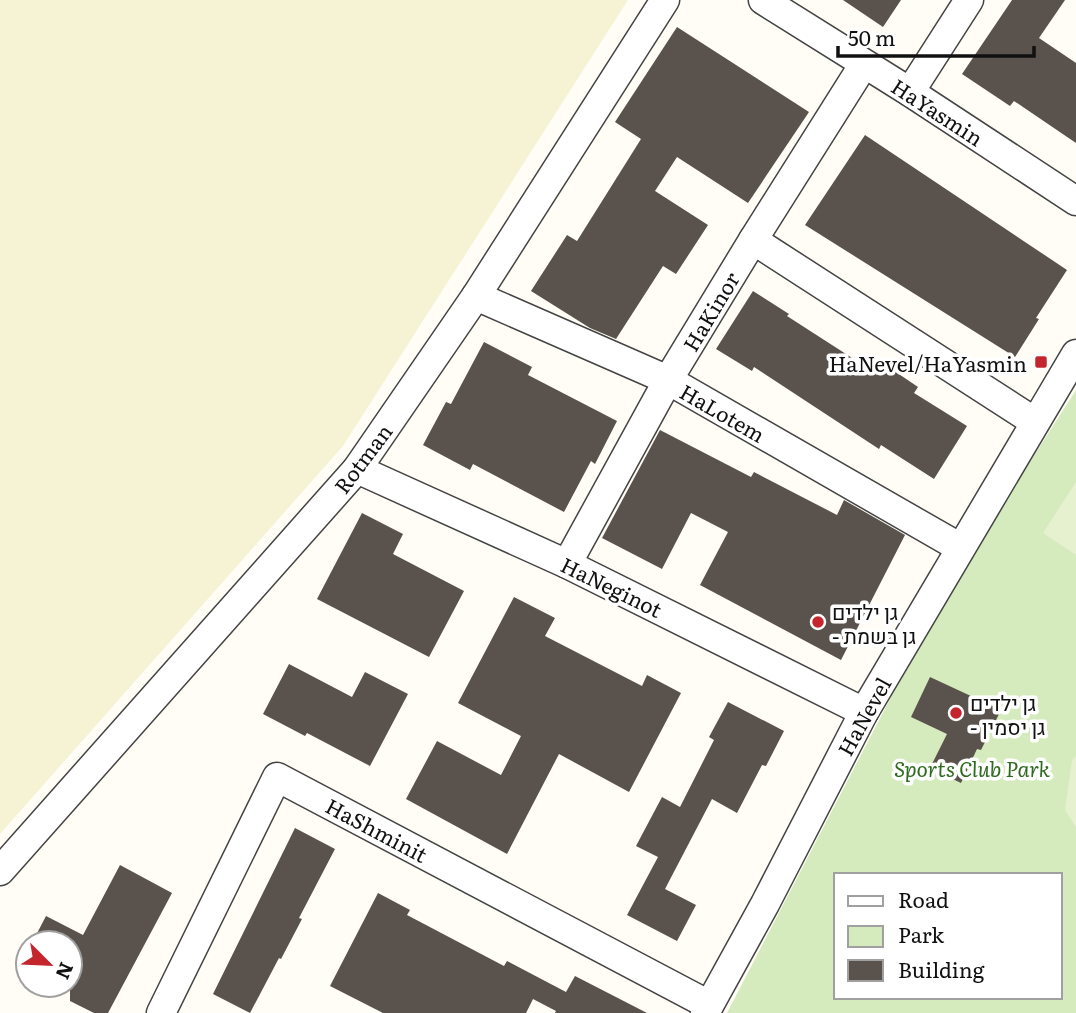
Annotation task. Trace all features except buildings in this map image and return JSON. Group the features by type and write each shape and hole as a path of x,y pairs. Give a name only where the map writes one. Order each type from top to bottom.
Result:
{"street":[{"name":"Rotman","path":"0,871 357,469 476,296 665,0"},
{"name":"HaYasmin","path":"763,0 1076,201"},
{"path":"910,92 969,0"},
{"name":"HaKinor","path":"567,564 668,380 864,64"},
{"path":"753,240 1035,422"},
{"name":"HaLotem","path":"476,296 668,380 959,547"},
{"name":"HaNevel","path":"707,1009 765,904 864,712 959,547 1076,354"},
{"name":"HaNeginot","path":"357,469 567,564 864,712"},
{"name":"HaShminit","path":"161,1013 277,777 707,1009"}],"shaded area":[{"path":"0,0 628,0 343,446 0,834"}],"green space":[{"name":"Sports Club Park","path":"1076,390 1076,1013 727,1013 916,649 961,569"},
{"path":"1076,482 1076,555 1043,533"},
{"path":"1076,756 1076,827 1065,810 1072,760"}],"place":[{"name":"HaNevel/HaYasmin","path":"1041,362"},
{"name":"גן ילדים - גן בשמת","path":"818,622"},
{"name":"גן ילדים - גן יסמין","path":"956,713"}]}
